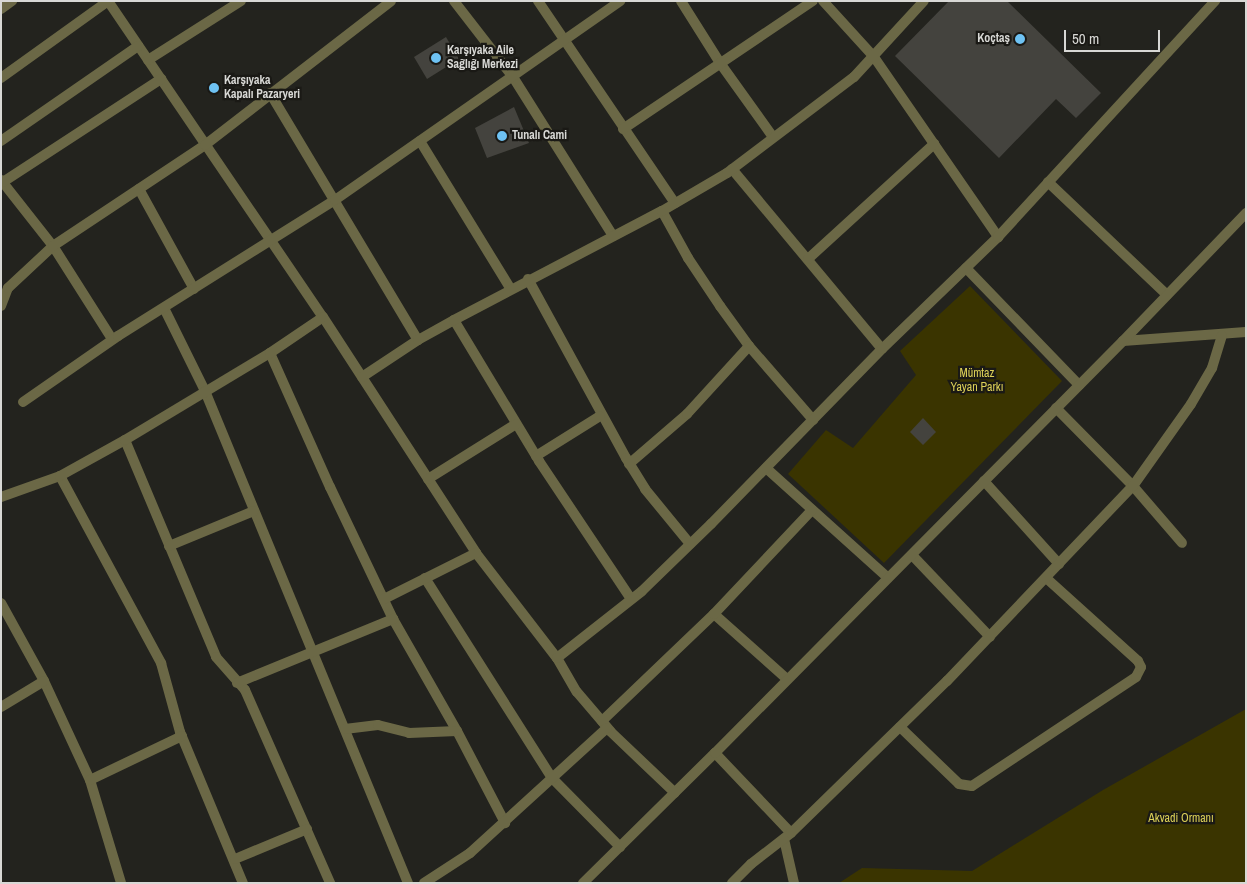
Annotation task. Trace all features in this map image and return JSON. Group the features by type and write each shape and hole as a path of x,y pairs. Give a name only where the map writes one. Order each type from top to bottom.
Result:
{"street":[{"path":"1,8 12,1"},
{"path":"1,78 108,1 323,317 476,553 557,658 577,692 605,724 675,793"},
{"path":"148,60 241,1"},
{"path":"1,306 4,289 53,246 205,145 391,1"},
{"path":"454,1 513,77 613,236"},
{"path":"538,1 675,203"},
{"path":"23,402 112,340 335,200 513,77 564,38 620,1"},
{"path":"680,1 720,63 773,137"},
{"path":"623,129 813,1"},
{"path":"823,1 874,57 998,237"},
{"path":"362,377 418,340 510,288 662,211 732,168 854,77 924,1"},
{"path":"557,658 631,599 690,544 882,349 998,237 1215,1"},
{"path":"1,141 138,46"},
{"path":"112,340 53,246 2,181 161,79"},
{"path":"270,93 418,340"},
{"path":"420,140 510,288"},
{"path":"808,259 934,144"},
{"path":"732,168 882,349"},
{"path":"1048,182 1167,295"},
{"path":"139,189 194,289"},
{"path":"662,211 688,258 749,346 813,420"},
{"path":"583,883 715,753 1123,341 1246,213"},
{"path":"966,268 1079,385"},
{"path":"528,279 600,416 629,464 645,489 690,544"},
{"path":"164,308 205,391 408,883"},
{"path":"1,497 60,476 270,353 323,317"},
{"path":"454,320 536,456 631,599"},
{"path":"1123,341 1246,332"},
{"path":"732,883 751,864 788,836 900,727 990,637 1133,486 1192,404 1212,368 1222,335"},
{"path":"629,464 687,414 749,346"},
{"path":"270,353 330,487 393,618 457,731 505,823"},
{"path":"1056,408 1133,486 1182,543"},
{"path":"536,456 600,416"},
{"path":"428,479 516,424"},
{"path":"124,440 216,657 244,690 330,883"},
{"path":"766,468 888,578"},
{"path":"60,476 161,662 182,736 235,859 243,883"},
{"path":"984,481 1059,564"},
{"path":"424,883 470,852 505,823 552,778 714,614 812,510"},
{"path":"169,546 254,511"},
{"path":"384,599 476,553"},
{"path":"912,554 990,637"},
{"path":"424,578 552,778 620,847"},
{"path":"900,727 959,784 972,786 1136,678 1141,667 1138,661 1046,578"},
{"path":"1,603 44,681 90,780 122,883"},
{"path":"714,614 787,679"},
{"path":"237,682 393,618"},
{"path":"1,707 44,681"},
{"path":"345,729 378,725 409,733 457,731"},
{"path":"90,780 182,736"},
{"path":"715,753 788,836 794,883"},
{"path":"235,859 306,829"}],"green space":[{"name":"Mümtaz Yayan Parkı","path":"970,286 1062,381 884,563 788,474 826,430 853,448 916,375 900,351"},
{"name":"Akvadi Ormanı","path":"1246,709 1246,883 839,883 862,868 972,871 1103,790"}],"building":[{"path":"949,1 1007,1 1101,93 1076,118 1056,99 999,158 895,56"},
{"name":"Karşıyaka Aile Sağlığı Merkezi","path":"446,37 459,59 427,79 414,57"},
{"name":"Tunalı Cami","path":"514,107 529,143 487,158 475,128"},
{"path":"923,418 936,432 923,445 910,432"}],"place":[{"name":"Koçtaş","path":"1020,39"},
{"name":"Karşıyaka Aile Sağlığı Merkezi","path":"436,58"},
{"name":"Karşıyaka Kapalı Pazaryeri","path":"214,88"},
{"name":"Tunalı Cami","path":"502,136"}]}
